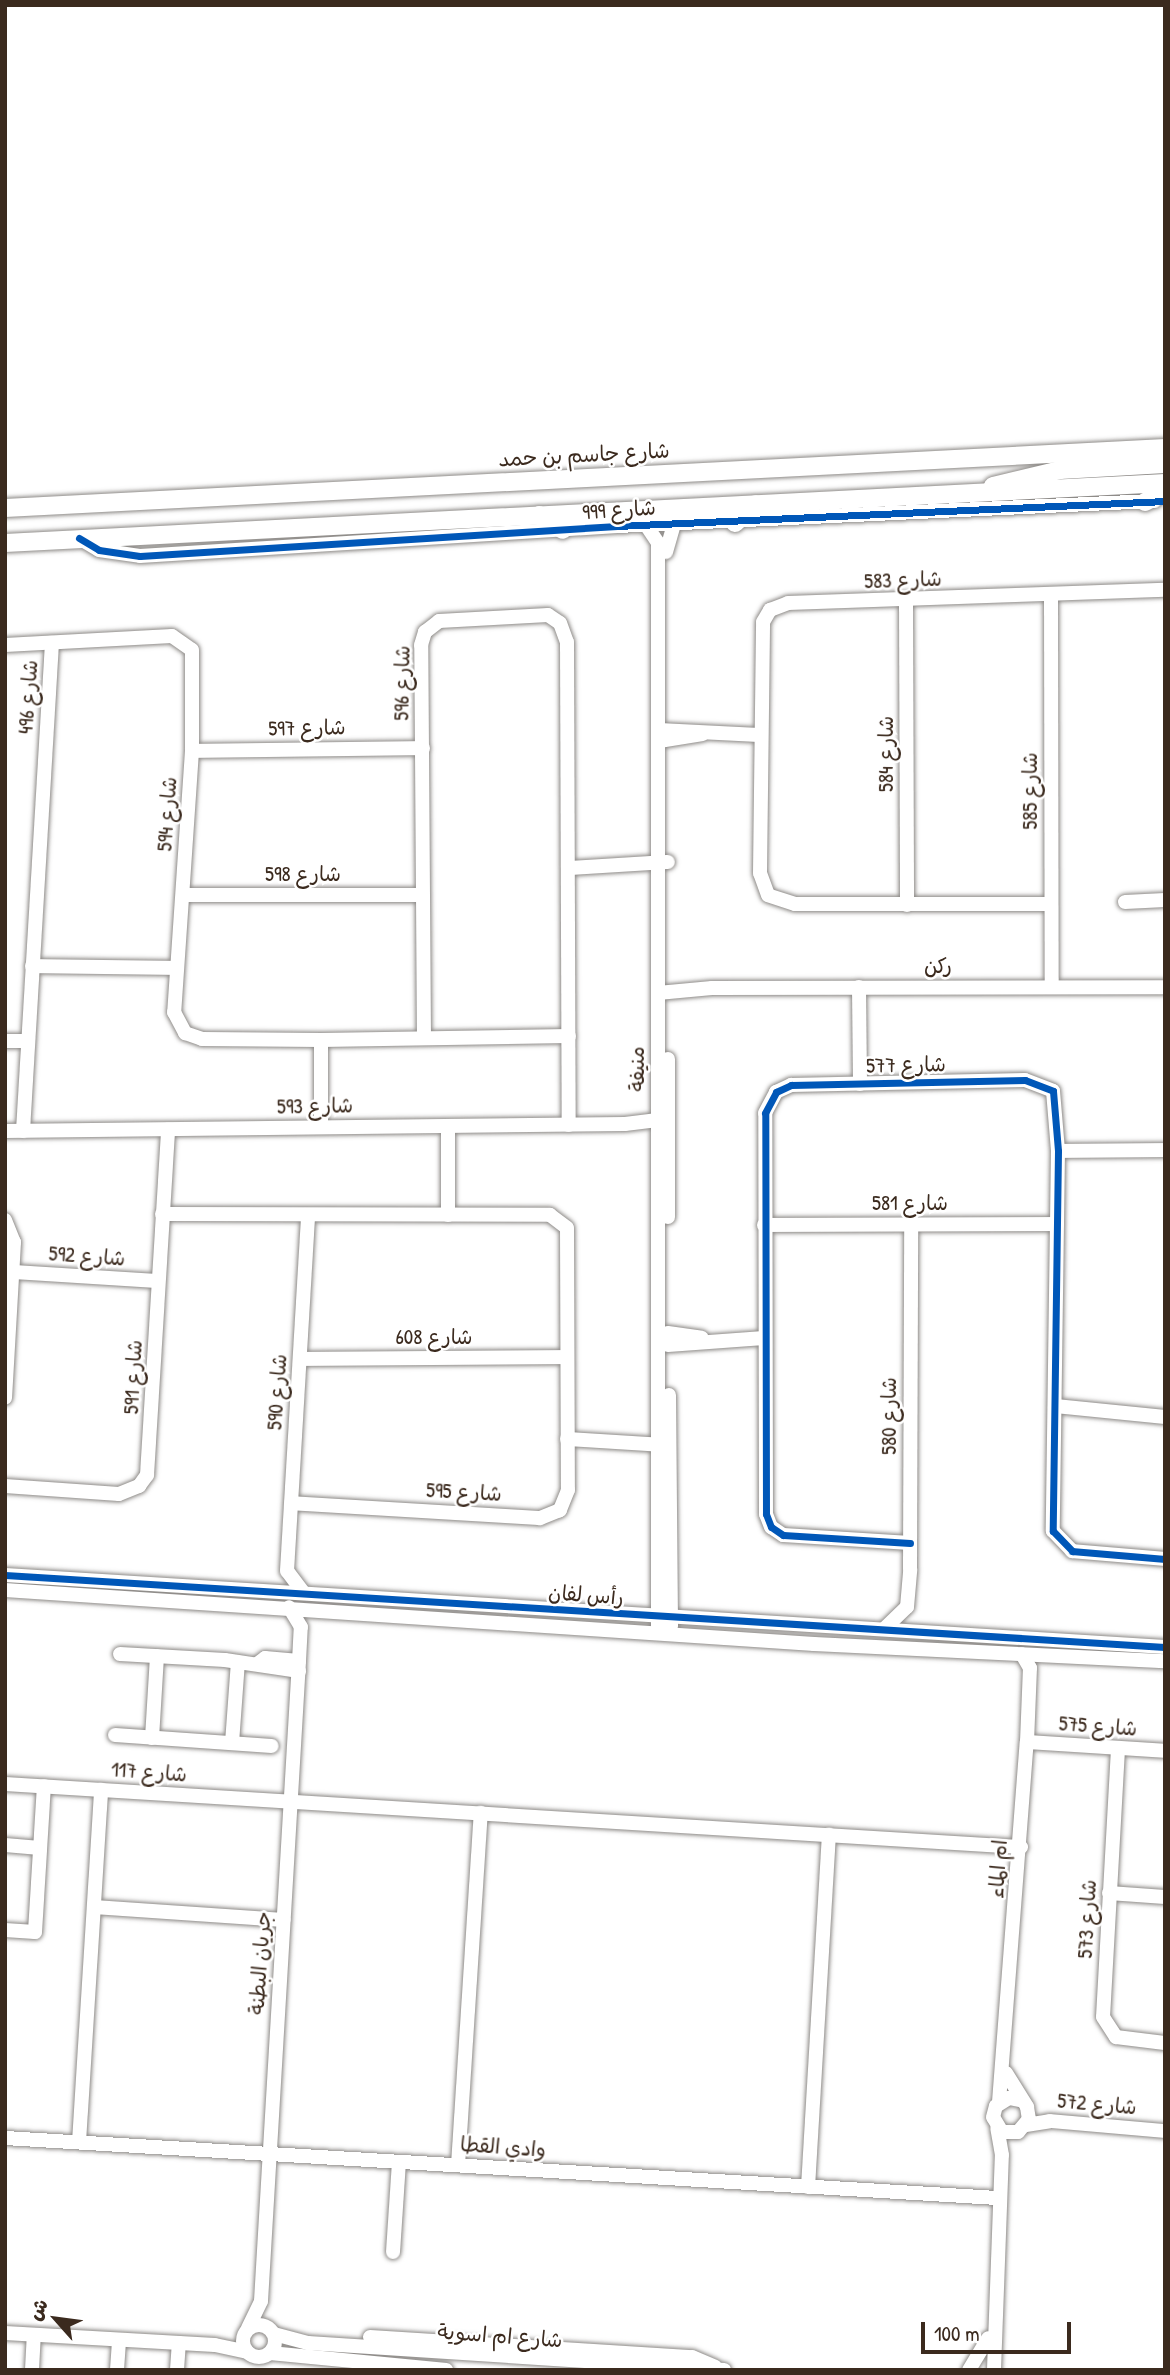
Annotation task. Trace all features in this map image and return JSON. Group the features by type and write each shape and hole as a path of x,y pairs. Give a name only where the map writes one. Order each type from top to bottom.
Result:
{"main road":[{"name":"شارع جاسم بن حمد","path":"5,509 1165,448"},
{"path":"980,492 1020,476 1060,470 1165,464"},
{"path":"5,542 1165,483"},
{"path":"1145,502 1165,492"},
{"path":"735,523 756,504"},
{"path":"539,515 563,530"}],"street":[{"name":"شارع 999","path":"79,538 99,550 140,556 646,525 735,523 1165,501"},
{"name":"منيفة","path":"664,1635 663,735 666,538 674,524"},
{"name":"منيفة","path":"646,525 658,543 663,735"},
{"name":"شارع 583","path":"1051,904 788,904 768,895 760,873 761,628 770,610 788,603 906,602 1165,590"},
{"name":"شارع 585","path":"1051,595 1052,987"},
{"name":"شارع 584","path":"906,602 907,905"},
{"name":"شارع 596","path":"424,1038 421,645 429,627 439,621 542,614 560,623 567,642 569,1125"},
{"name":"شارع 594","path":"5,645 164,636 187,643 195,666 183,895 175,968 175,1018 190,1036 321,1040 569,1035"},
{"name":"شارع 496","path":"23,1131 52,643"},
{"path":"663,735 759,734"},
{"name":"شارع 597","path":"192,751 423,748"},
{"path":"569,868 663,867"},
{"name":"شارع 598","path":"183,895 424,895"},
{"path":"1125,902 1165,901"},
{"path":"32,966 175,968"},
{"name":"ركن","path":"663,988 1165,987"},
{"name":"شارع 577","path":"859,988 860,1084"},
{"path":"321,1040 321,1126"},
{"path":"5,1041 27,1041"},
{"name":"شارع 577","path":"910,1543 783,1535 771,1527 764,1507 765,1113 770,1098 791,1085 1041,1082 1056,1098 1058,1151 1052,1523 1060,1545 1079,1552 1165,1559"},
{"path":"448,1215 449,1125"},
{"name":"منيفة","path":"663,1125 668,1339 664,1440"},
{"name":"شارع 593","path":"5,1131 321,1126 663,1125"},
{"name":"شارع 591","path":"5,1486 119,1493 144,1481 150,1461 168,1130"},
{"path":"1058,1151 1165,1150"},
{"name":"شارع 595","path":"162,1214 550,1215 564,1224 568,1357 566,1501 546,1517 291,1503"},
{"name":"شارع 590","path":"287,1571 308,1216"},
{"path":"5,1220 14,1236 5,1398"},
{"name":"شارع 580","path":"907,1607 910,1543 911,1224"},
{"name":"شارع 581","path":"764,1225 1057,1224"},
{"name":"شارع 592","path":"13,1272 158,1281"},
{"path":"668,1339 764,1338"},
{"name":"شارع 608","path":"300,1359 568,1357"},
{"path":"1055,1406 1165,1417"},
{"path":"566,1439 664,1440"},
{"path":"265,1590 278,1584 287,1571 303,1592"},
{"name":"رأس لفان","path":"5,1575 1165,1647"},
{"name":"رأس لفان","path":"5,1590 347,1610 664,1635 1165,1661"},
{"path":"347,1610 348,1595"},
{"path":"289,1607 301,1628 315,1609"},
{"path":"884,1629 907,1607 929,1632"},
{"name":"جريان البطنة","path":"246,2330 261,2301 301,1628"},
{"path":"120,1654 257,1664 265,1658 299,1666"},
{"name":"ام الماء","path":"997,2128 993,2117 1005,2072 1027,1742 1030,1668 1023,1654"},
{"path":"1030,1668 1045,1655"},
{"path":"152,1738 157,1656"},
{"path":"232,1743 238,1662"},
{"path":"115,1735 272,1746"},
{"name":"شارع 575","path":"1027,1742 1165,1751"},
{"name":"شارع 573","path":"1118,1749 1109,1893 1105,2025 1123,2040 1165,2043"},
{"name":"شارع 117","path":"5,1784 1021,1846"},
{"path":"5,1930 35,1932 44,1786"},
{"path":"79,2142 101,1790"},
{"path":"458,2165 481,1814"},
{"path":"808,2187 829,1835"},
{"path":"5,1845 40,1848"},
{"path":"1109,1893 1165,1897"},
{"path":"94,1907 284,1920"},
{"path":"1002,2155 1022,2118 1005,2072"},
{"path":"999,2102 1022,2118"},
{"path":"986,2370 994,2305 1002,2155 997,2128 1022,2118"},
{"name":"شارع 572","path":"1022,2118 1165,2122"},
{"name":"شارع 572","path":"1022,2118 1165,2131"},
{"name":"وادي القطا","path":"5,2138 998,2198"},
{"path":"393,2252 399,2162"},
{"name":"جريان البطنة","path":"261,2301 273,2332"},
{"path":"5,2333 215,2344 256,2357 270,2353 273,2332 262,2324 215,2344"},
{"path":"246,2330 247,2352"},
{"name":"شارع ام اسوية","path":"273,2332 317,2344 545,2365 724,2370"},
{"path":"32,2370 34,2335"},
{"path":"317,2344 334,2335 692,2357 719,2370"},
{"path":"117,2370 119,2341"},
{"path":"969,2370 991,2342"},
{"path":"991,2342 994,2370"},
{"path":"991,2342 1006,2370"},
{"path":"177,2370 179,2343"},
{"name":"شارع ام اسوية","path":"270,2353 379,2366 446,2370"},
{"path":"330,2360 345,2370"}],"cycle path":[{"path":"79,538 99,550 140,556 617,526 1165,501"},
{"path":"910,1543 783,1535 771,1527 766,1514 765,1113 776,1092 791,1085 1025,1080 1053,1091 1058,1151 1053,1531 1072,1551 1165,1559"},
{"path":"5,1575 1165,1647"}]}
